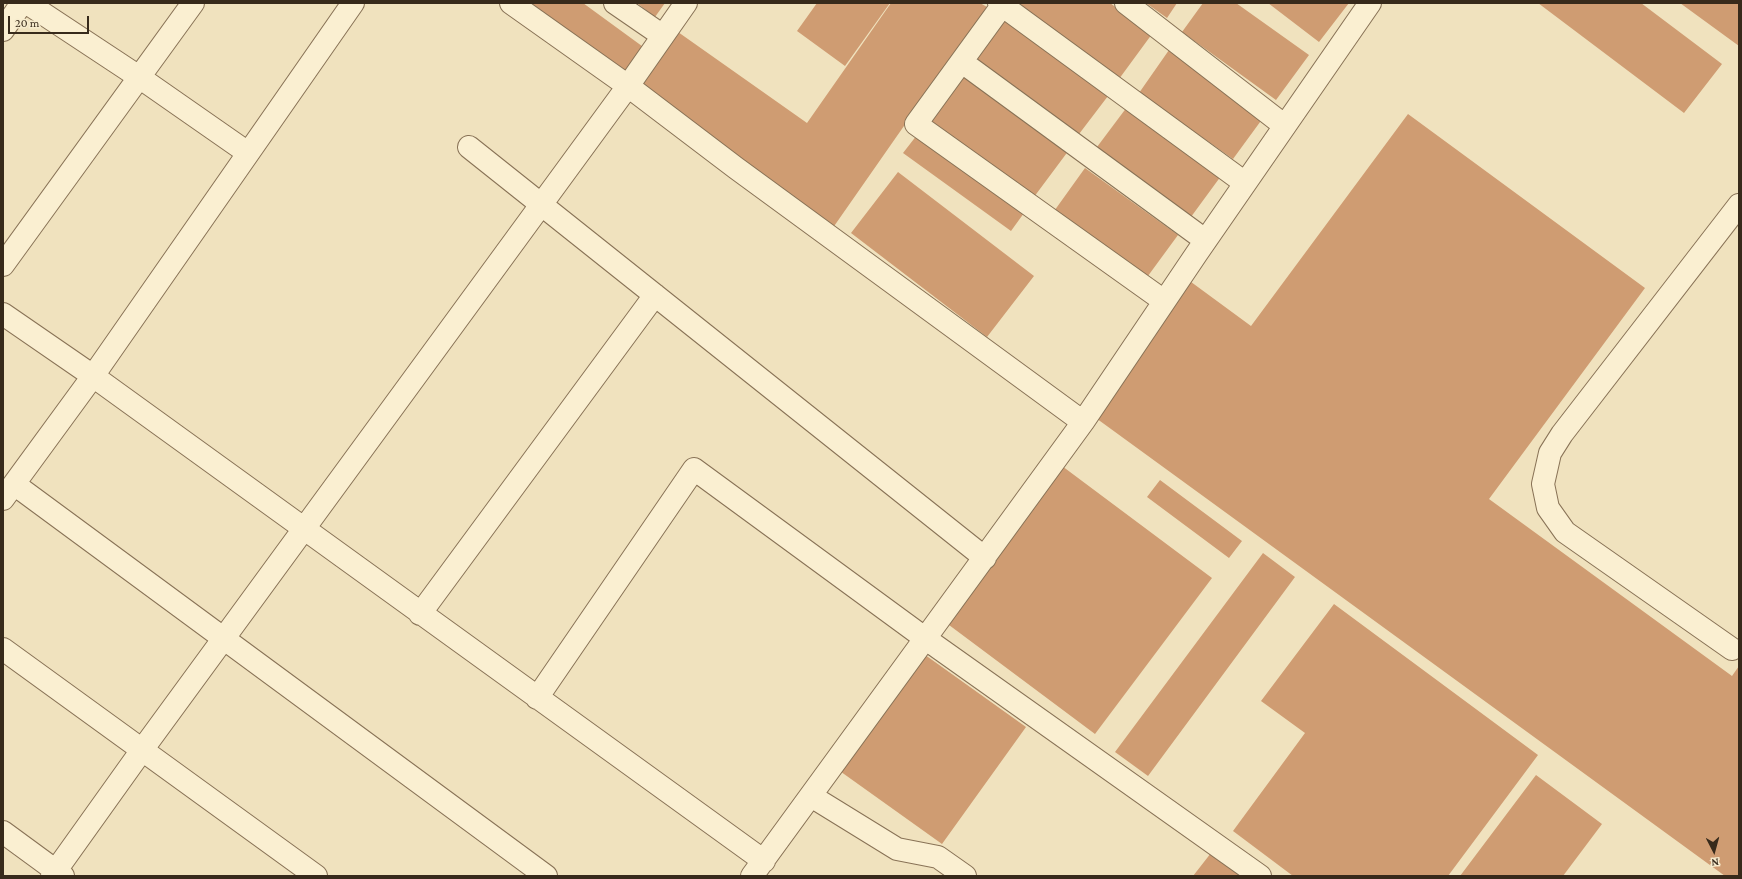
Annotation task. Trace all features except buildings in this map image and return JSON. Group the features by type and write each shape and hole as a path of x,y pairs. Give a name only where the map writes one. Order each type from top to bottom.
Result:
{"street":[{"path":"3,30 22,3"},
{"path":"27,3 139,77 248,153"},
{"path":"3,265 193,3"},
{"path":"353,3 93,376 8,491 223,638 546,876"},
{"path":"511,3 628,86 736,168 1083,422"},
{"path":"615,3 663,36"},
{"path":"3,832 57,874 142,750 628,86 686,3"},
{"path":"1126,3 1285,126"},
{"path":"3,314 93,376 537,698 758,868 1083,422 1205,240 1370,3"},
{"path":"1164,301 916,124 962,62 1002,4 1245,183"},
{"path":"962,62 1205,240"},
{"path":"469,147 985,558"},
{"path":"1732,649 1565,532 1548,508 1543,484 1550,453 1562,434 1739,205"},
{"path":"420,614 655,295"},
{"path":"537,698 694,469 926,639 1260,876"},
{"path":"3,649 316,876"},
{"path":"811,796 898,849 938,857 965,876"}]}
